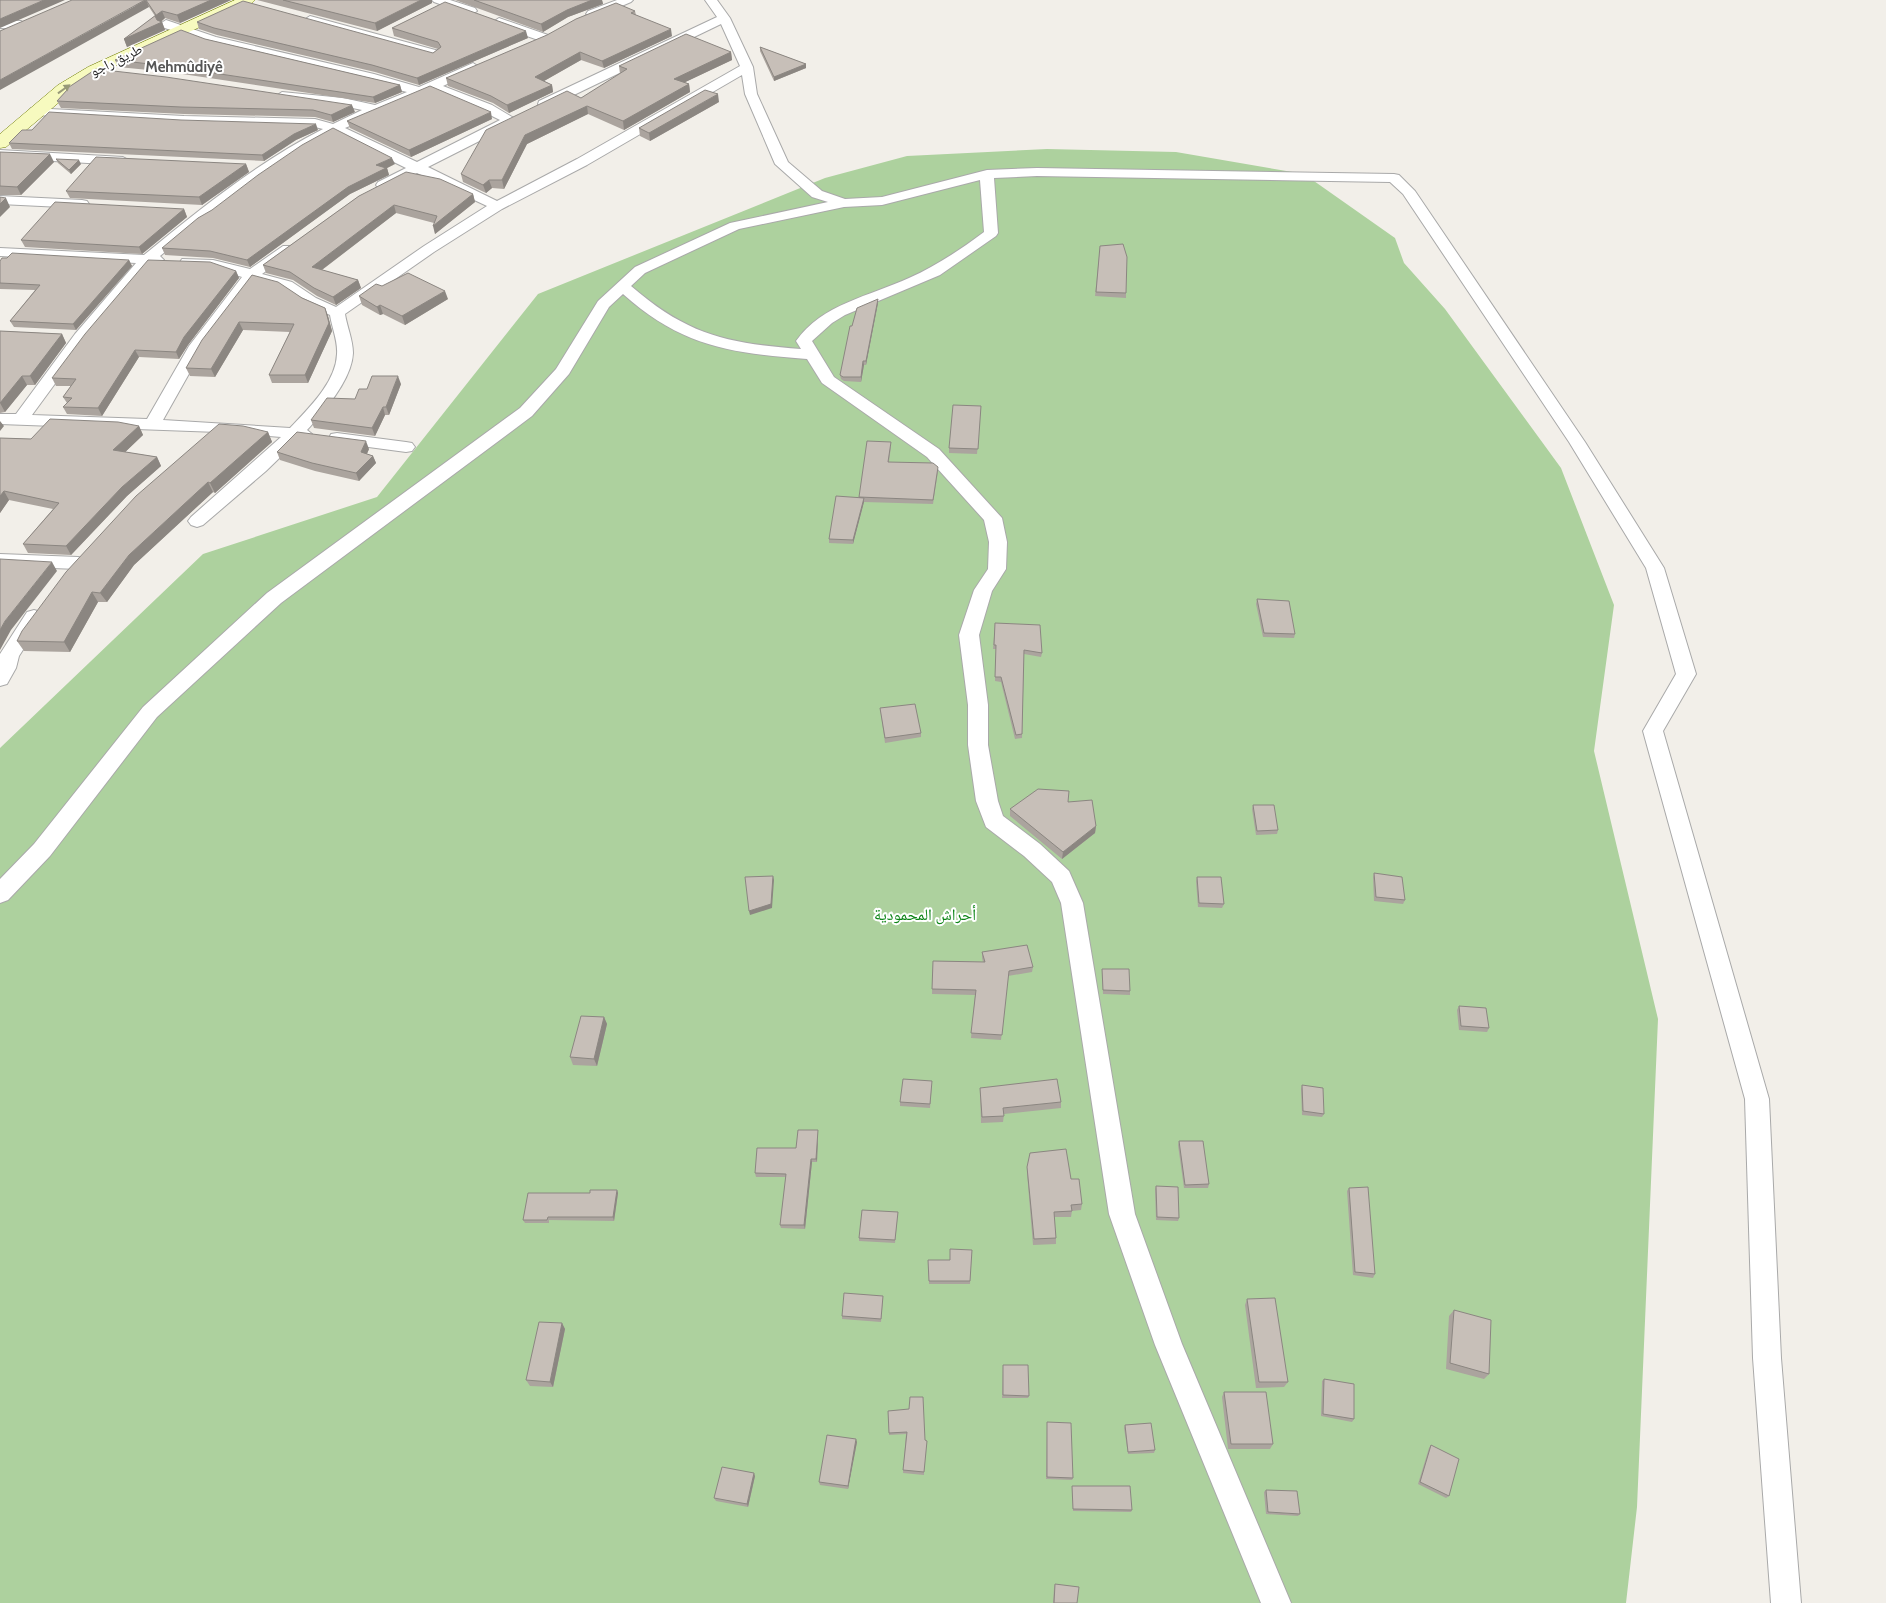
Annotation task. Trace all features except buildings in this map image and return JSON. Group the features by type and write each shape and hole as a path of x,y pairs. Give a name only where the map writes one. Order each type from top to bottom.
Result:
{"main road":[{"name":"طريق راجو","path":"0,143 64,89 94,70 221,0"},
{"name":"طريق راجو","path":"0,125 39,93 73,69 172,27 249,3"}],"street":[{"path":"582,18 627,0"},
{"path":"711,0 724,18 747,67 751,94 782,164 817,194 844,203"},
{"path":"429,11 442,1 486,17 548,35 527,44"},
{"path":"294,16 378,37 435,54"},
{"path":"536,108 724,18"},
{"path":"0,24 25,23 0,34"},
{"path":"172,27 219,41 426,89 514,118 373,190"},
{"path":"378,37 395,28"},
{"path":"21,419 81,337 147,260 195,220 302,145 376,109 486,62"},
{"path":"337,313 429,249 497,206 582,162 747,67"},
{"path":"94,70 122,73"},
{"path":"272,94 343,102 376,109"},
{"path":"36,111 184,120 315,123 335,128 497,206"},
{"path":"0,154 133,161"},
{"path":"81,174 94,160"},
{"path":"249,166 268,167"},
{"path":"0,894 42,850 150,712 274,598 526,412 563,371 603,304 640,270 735,226 844,203 882,201 987,174 1037,172 1394,178 1408,191 1572,434 1655,568 1686,674 1653,731 1757,1099 1767,1358 1786,1603"},
{"path":"987,174 991,233 953,262 912,282 842,310 812,330 804,341 828,380 933,453 993,518 998,542 997,569 984,590 969,634 978,705 978,745 987,801 994,821 1032,850 1060,877 1072,903 1122,1214 1169,1345 1276,1603"},
{"path":"42,217 68,188"},
{"path":"0,200 94,205"},
{"path":"180,210 209,212"},
{"path":"3,256 23,238"},
{"path":"152,425 197,346 250,276 296,243"},
{"path":"3,256 213,264 244,271 250,276 287,286 311,301 337,313"},
{"path":"622,286 654,313 690,334 746,350 812,355"},
{"path":"198,521 270,458 310,416 338,377 345,355 337,313"},
{"path":"63,336 81,337"},
{"path":"0,419 218,427 295,432 406,447"},
{"path":"197,445 218,427"},
{"path":"64,577 90,549"},
{"path":"0,560 78,563"},
{"path":"0,680 6,668 4,655 42,606"}],"green space":[{"name":"أحراش المحمودية","path":"1047,149 1176,152 1304,174 1395,238 1404,263 1445,309 1561,468 1614,605 1594,751 1658,1019 1637,1507 1626,1603 0,1603 0,748 203,554 377,497 538,294 825,178 907,156"}],"district":[{"name":"Mehmûdiyê","path":"184,67"}]}
